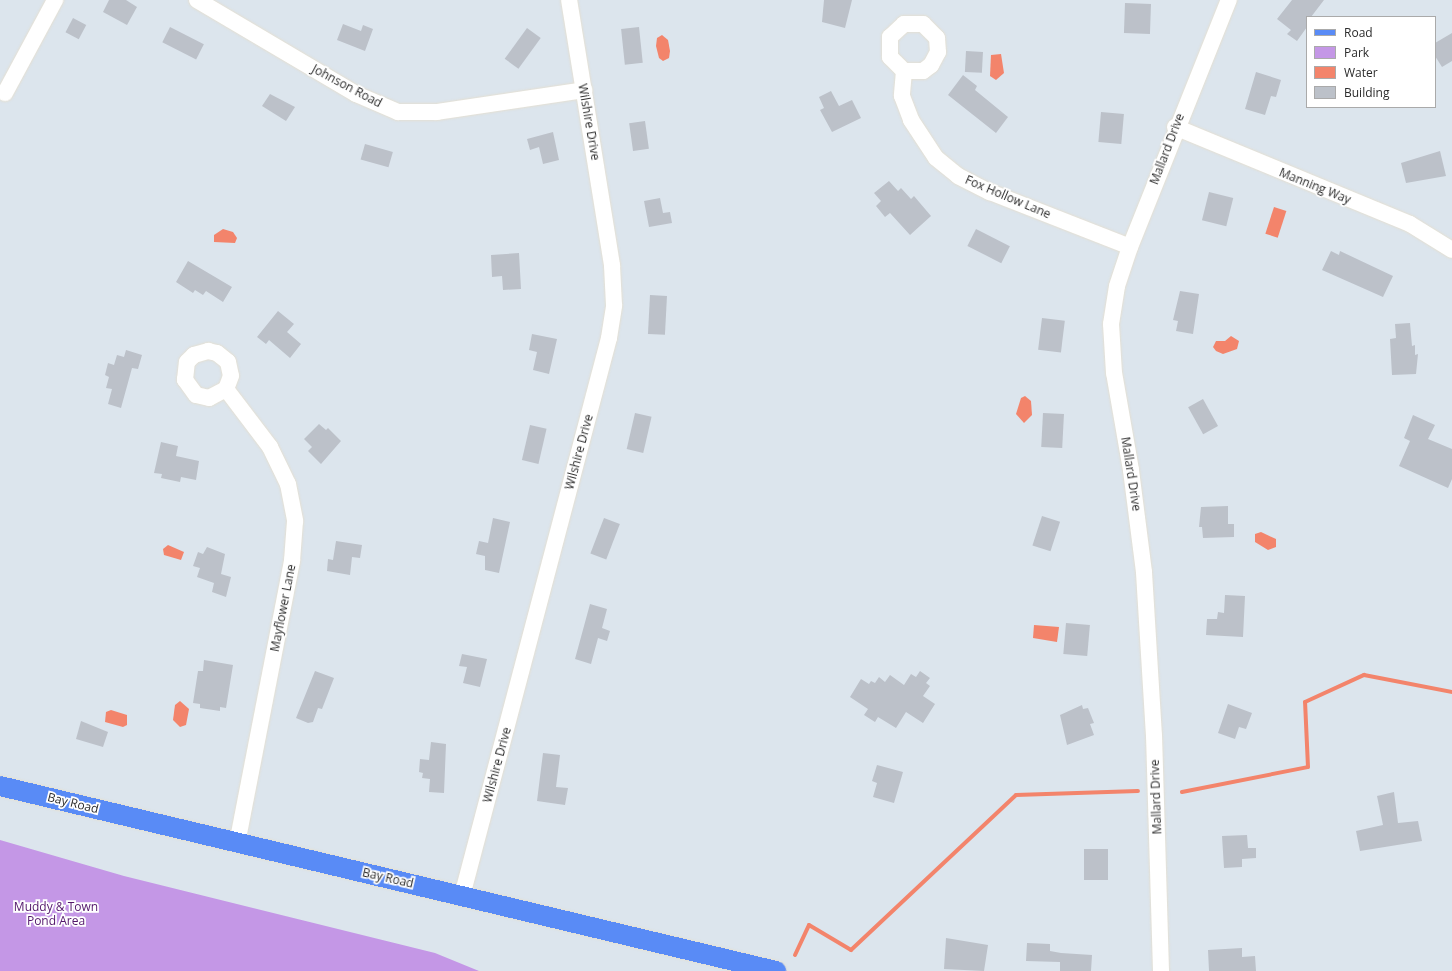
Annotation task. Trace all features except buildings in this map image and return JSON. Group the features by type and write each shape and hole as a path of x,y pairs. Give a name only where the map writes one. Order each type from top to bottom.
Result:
{"main road":[{"name":"Bay Road","path":"0,786 776,971"}],"street":[{"path":"5,93 55,0"},
{"name":"Johnson Road","path":"197,0 356,94 398,112 437,112 584,90"},
{"name":"Wilshire Drive","path":"462,896 609,338 614,305 612,265 569,0"},
{"name":"Mallard Drive","path":"1161,971 1154,742 1144,572 1131,470 1114,373 1111,324 1117,286 1130,247 1175,127 1230,0"},
{"name":"Fox Hollow Lane","path":"904,71 902,96 911,120 927,147 946,167 990,192 1130,247"},
{"name":"Manning Way","path":"1175,127 1410,224 1452,250"},
{"name":"Mayflower Lane","path":"226,389 270,447 288,484 295,521 292,561 237,843"}],"green space":[{"name":"Muddy & Town Pond Area","path":"0,840 124,876 435,953 479,971 0,971"}],"water":[{"path":"662,35 668,40 670,51 669,58 663,61 659,58 656,46 657,38"},
{"path":"1001,54 1004,73 996,80 990,76 991,55"},
{"path":"1274,207 1286,211 1278,238 1265,234"},
{"path":"223,229 233,232 237,238 235,243 214,242 214,235"},
{"path":"1231,336 1239,341 1237,349 1223,354 1216,351 1213,347 1216,341 1225,341"},
{"path":"1025,396 1031,401 1032,415 1024,423 1016,414 1021,398"},
{"path":"1261,532 1276,539 1276,547 1268,550 1255,542 1255,534"},
{"path":"168,545 184,552 181,560 164,555 163,549"},
{"path":"1034,625 1059,627 1057,642 1033,638"},
{"path":"180,701 189,709 186,725 180,727 173,720 175,705"},
{"path":"111,710 127,715 127,725 123,727 105,722 106,712"}],"waterway":[{"path":"1182,792 1308,767 1305,702 1364,675 1452,692"},
{"path":"795,955 809,925 851,950 1016,795 1138,791"}]}
